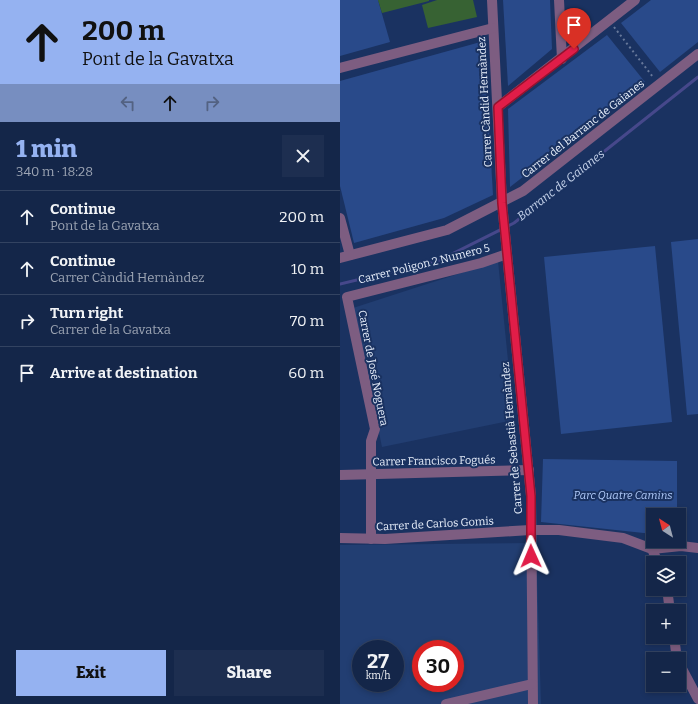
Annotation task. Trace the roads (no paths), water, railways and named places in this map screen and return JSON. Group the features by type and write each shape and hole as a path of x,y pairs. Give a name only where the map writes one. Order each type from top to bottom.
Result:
{"street":[{"name":"Carrer Càndid Hernàndez","path":"492,0 502,203"},
{"path":"558,0 562,59"},
{"path":"498,107 562,59 635,0"},
{"path":"340,68 493,28"},
{"name":"Carrer del Barranc de Gaianes","path":"345,257 447,230 523,191 698,54"},
{"name":"Carrer de Sebastià Hernàndez","path":"502,203 529,470 533,704"},
{"path":"340,218 345,257"},
{"name":"Carrer Poligon 2 Numero 5","path":"347,297 480,263 507,254"},
{"name":"Carrer de José Noguera","path":"347,297 375,429 371,441 371,539"},
{"name":"Carrer Francisco Fogués","path":"340,475 529,470"},
{"name":"Carrer de Carlos Gomis","path":"340,538 371,539 530,530 559,530 623,538 652,549"},
{"path":"655,556 652,549 680,546 698,548"},
{"path":"686,676 698,699"},
{"path":"446,704 532,684"}],"waterway":[{"name":"Barranc de Gaianes","path":"340,284 440,260 514,223 698,77"}],"park label":[{"name":"Parc Quatre Camins","path":"623,495"}]}
